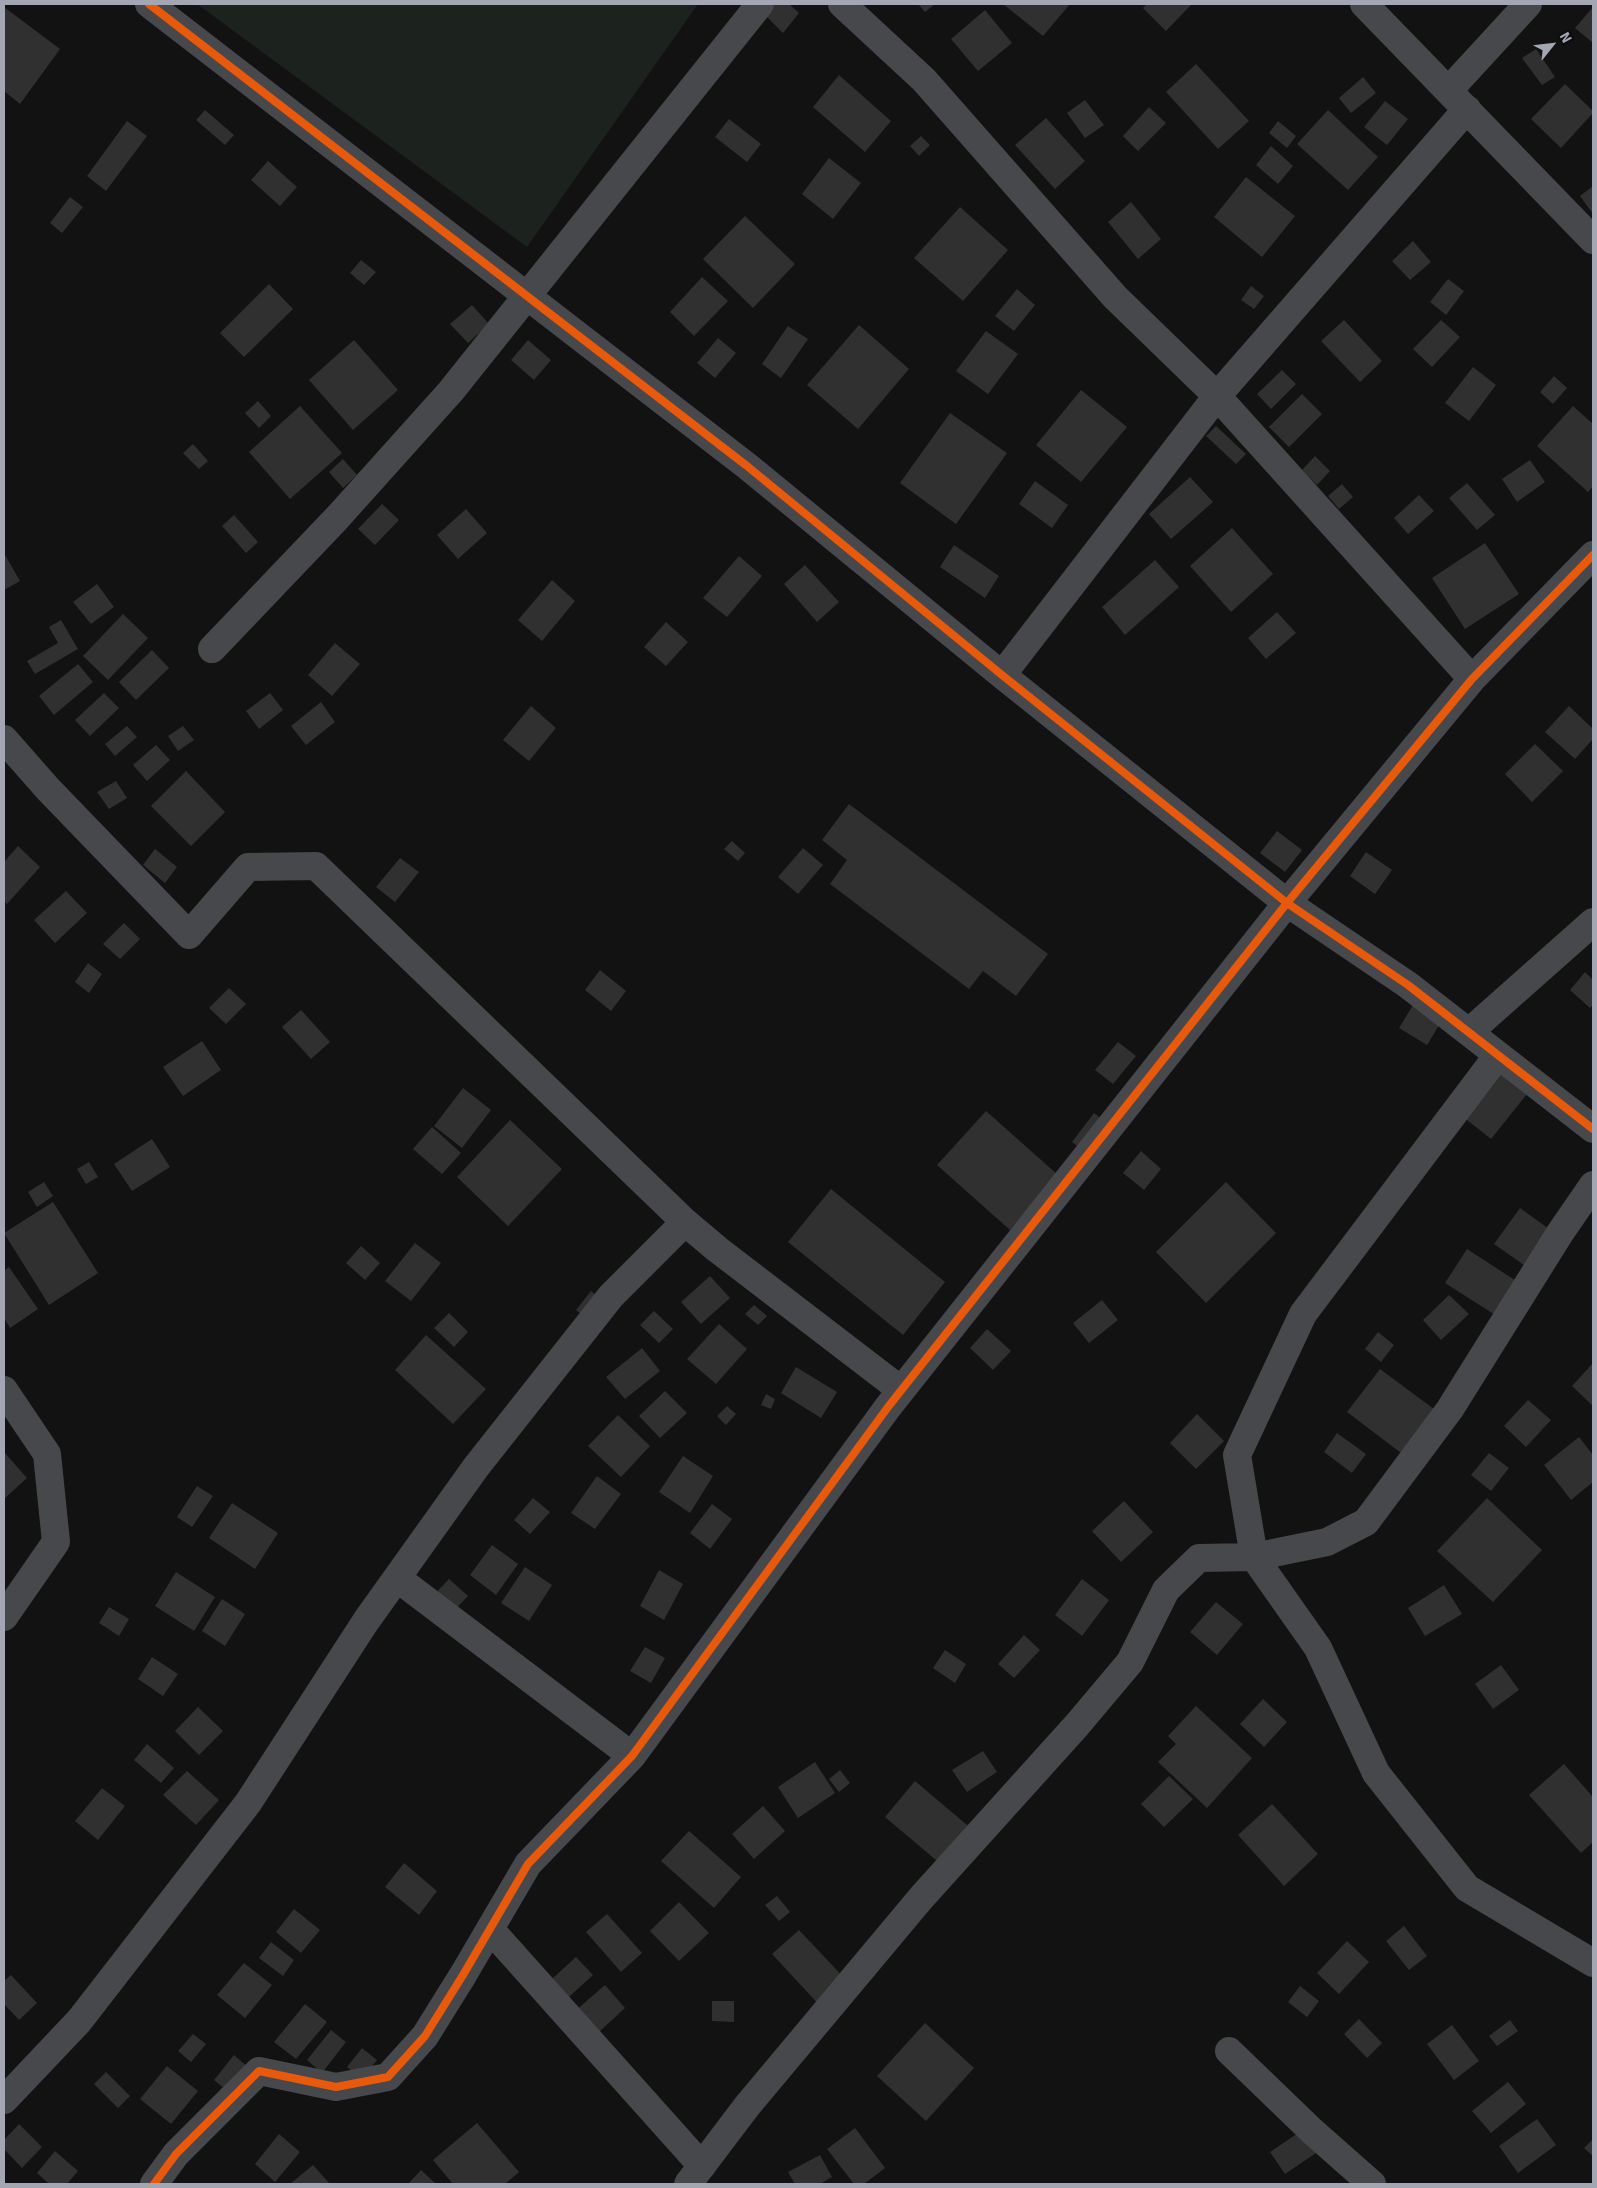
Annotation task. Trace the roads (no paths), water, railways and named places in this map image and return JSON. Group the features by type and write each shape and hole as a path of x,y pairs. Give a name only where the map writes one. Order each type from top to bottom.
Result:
{"street":[{"path":"149,4 747,466 1002,675 1287,903 1408,985 1593,1129"},
{"path":"212,649 337,518 444,398 528,297 760,4"},
{"path":"842,4 924,80 1115,297 1217,396 1472,678"},
{"path":"1364,4 1593,240"},
{"path":"1002,675 1217,396 1458,100 1528,4"},
{"path":"154,2184 176,2154 259,2071 336,2087 388,2077 425,2036 528,1864 632,1756 901,1390 1287,903 1472,678 1593,555"},
{"path":"4,738 48,790 189,935 248,867 316,866 685,1222 717,1249 901,1390"},
{"path":"1469,1032 1593,922"},
{"path":"1498,1055 1303,1314 1237,1455 1254,1557 1318,1648 1376,1773 1467,1888 1593,1964"},
{"path":"490,1929 695,2175 747,2106 921,1898 1077,1726 1130,1662 1166,1590 1199,1558 1254,1557 1327,1542 1366,1522 1450,1409 1560,1233 1593,1185"},
{"path":"4,2100 79,2021 248,1803 366,1621 476,1467 612,1296 685,1222"},
{"path":"4,1390 47,1454 56,1542 4,1617"},
{"path":"397,1578 632,1756"},
{"path":"1229,2051 1312,2131 1372,2184"}]}
